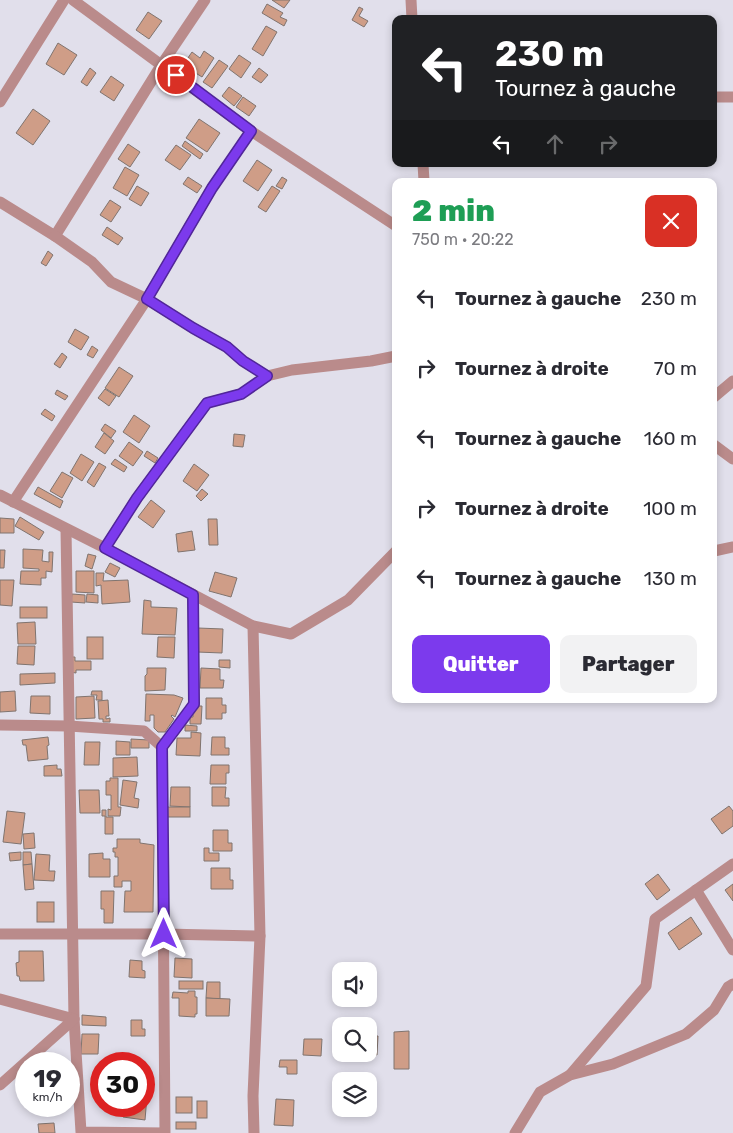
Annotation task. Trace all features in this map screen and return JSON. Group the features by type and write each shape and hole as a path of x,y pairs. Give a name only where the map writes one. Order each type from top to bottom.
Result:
{"street":[{"path":"0,102 64,0"},
{"path":"73,0 251,131 392,223"},
{"path":"55,236 162,64 205,0"},
{"path":"411,0 412,15"},
{"path":"717,97 733,97"},
{"path":"13,502 147,299 212,188 251,131"},
{"path":"0,202 55,236 92,262 110,282 147,299 227,347 243,361 267,376"},
{"path":"105,548 137,498 207,403 241,394 267,376 292,370 371,362 392,357"},
{"path":"717,394 733,381"},
{"path":"717,447 733,459"},
{"path":"0,495 254,626 291,634 348,600 392,555"},
{"path":"66,529 74,1019 80,1132 165,1133 162,747 194,704 193,595"},
{"path":"717,550 733,547 733,553"},
{"path":"254,626 260,936 253,1096 254,1133"},
{"path":"0,725 69,726 144,731 162,747"},
{"path":"570,1076 646,986 655,920 733,864"},
{"path":"696,890 733,950"},
{"path":"0,934 260,936"},
{"path":"515,1133 540,1092 570,1076 613,1064 686,1034 714,1010 728,987 733,984"},
{"path":"0,999 74,1019"},
{"path":"0,1085 74,1019"}],"building":[{"path":"272,0 290,0 284,8"},
{"path":"267,4 283,13 280,17 287,20 284,26 262,13"},
{"path":"359,7 363,9 359,16 368,21 364,27 352,20"},
{"path":"148,12 162,21 149,39 136,30"},
{"path":"266,26 277,32 263,56 252,49"},
{"path":"58,43 77,55 64,75 46,64"},
{"path":"204,51 214,58 202,77 183,65 192,52 200,58"},
{"path":"239,55 251,63 241,78 229,69"},
{"path":"219,60 228,66 212,88 203,82"},
{"path":"90,68 96,73 87,86 81,82"},
{"path":"259,68 268,75 261,83 252,77"},
{"path":"111,76 124,85 114,101 100,92"},
{"path":"229,87 242,96 234,106 222,96"},
{"path":"243,97 256,106 249,116 236,107"},
{"path":"33,109 50,121 33,145 16,133"},
{"path":"199,119 220,133 207,152 186,138"},
{"path":"185,141 203,154 200,159 182,146"},
{"path":"128,144 140,152 130,167 118,159"},
{"path":"176,145 191,155 180,170 165,160"},
{"path":"257,160 272,170 258,191 243,181"},
{"path":"125,167 139,175 127,196 113,188"},
{"path":"188,177 202,186 197,193 183,184"},
{"path":"282,177 287,180 282,189 276,186"},
{"path":"137,186 149,193 141,206 129,199"},
{"path":"272,186 280,191 266,212 258,207"},
{"path":"110,200 121,207 111,222 100,215"},
{"path":"107,227 123,238 118,245 102,235"},
{"path":"48,251 53,255 46,266 41,263"},
{"path":"75,329 89,337 81,350 68,342"},
{"path":"92,346 98,350 93,358 87,355"},
{"path":"62,353 67,357 60,368 54,364"},
{"path":"119,367 133,376 119,397 105,388"},
{"path":"105,389 116,396 109,406 98,398"},
{"path":"57,390 68,396 65,400 55,394"},
{"path":"45,409 55,416 52,421 41,414"},
{"path":"134,415 150,426 139,443 123,432"},
{"path":"105,424 116,431 111,438 101,430"},
{"path":"104,433 114,441 105,454 95,447"},
{"path":"234,434 245,435 243,447 233,446"},
{"path":"129,442 143,452 133,466 119,456"},
{"path":"147,451 158,458 155,463 144,456"},
{"path":"81,454 94,462 82,481 70,473"},
{"path":"115,459 127,467 124,472 111,464"},
{"path":"99,463 106,467 94,487 87,482"},
{"path":"194,464 209,475 197,491 183,481"},
{"path":"62,472 73,478 62,498 50,491"},
{"path":"38,487 63,501 60,508 34,494"},
{"path":"202,489 208,494 201,501 196,496"},
{"path":"151,500 165,511 153,528 138,517"},
{"path":"20,517 44,532 39,540 15,526"},
{"path":"0,518 14,519 14,533 0,533"},
{"path":"208,519 217,519 218,545 209,545"},
{"path":"192,531 195,550 178,552 176,534"},
{"path":"23,549 43,550 42,561 49,562 49,552 53,552 52,572 46,571 46,578 41,578 41,585 20,584 21,571 39,571 39,569 23,568"},
{"path":"0,550 5,550 4,568 0,568"},
{"path":"88,554 96,556 92,569 85,566"},
{"path":"110,563 120,568 115,577 105,572"},
{"path":"76,571 94,571 94,593 76,592"},
{"path":"215,572 237,578 231,597 209,591"},
{"path":"96,573 104,573 103,581 128,580 130,602 102,604 101,585 96,586"},
{"path":"0,580 14,580 12,606 0,605"},
{"path":"72,594 85,595 85,603 71,602"},
{"path":"87,594 98,595 98,603 86,602"},
{"path":"144,600 151,601 151,607 177,608 175,635 142,634"},
{"path":"20,607 47,607 47,618 20,618"},
{"path":"35,622 36,644 18,644 17,623"},
{"path":"198,628 223,629 222,653 197,652"},
{"path":"87,637 103,637 103,659 87,659"},
{"path":"158,637 175,637 174,658 157,657"},
{"path":"18,646 35,646 34,665 17,664"},
{"path":"70,657 75,657 75,661 91,661 91,670 76,670 76,673 70,672"},
{"path":"219,660 230,660 230,668 219,667"},
{"path":"147,668 166,668 165,690 145,691"},
{"path":"201,668 220,669 220,680 224,680 223,688 200,688"},
{"path":"55,673 55,683 20,685 20,674"},
{"path":"15,691 16,711 0,712 0,692"},
{"path":"92,691 102,691 102,700 96,700 97,695 91,695"},
{"path":"146,694 174,695 183,698 175,717 171,716 174,719 165,732 158,732 154,728 154,715 150,715 150,721 145,721"},
{"path":"31,696 50,696 50,714 30,713"},
{"path":"94,696 95,718 76,719 76,697"},
{"path":"206,698 222,698 222,705 226,705 226,713 222,713 222,719 206,719"},
{"path":"108,700 109,716 106,716 106,719 110,718 110,722 103,722 103,719 99,719 98,701"},
{"path":"193,706 202,706 201,724 190,724 190,717 193,717"},
{"path":"185,725 197,726 197,731 185,731"},
{"path":"191,732 201,733 200,756 176,755 177,738 191,738"},
{"path":"48,737 48,759 28,761 26,745 23,745 22,740"},
{"path":"212,737 225,737 225,748 229,748 229,755 211,755"},
{"path":"131,739 149,740 149,748 131,748"},
{"path":"116,741 130,742 130,755 116,755"},
{"path":"85,742 100,742 99,765 84,765"},
{"path":"137,757 138,776 113,777 113,758"},
{"path":"57,765 57,769 61,769 62,776 44,776 44,766"},
{"path":"211,765 229,765 229,773 226,773 226,784 210,784"},
{"path":"110,778 118,778 118,807 121,807 120,816 108,816 108,809 111,810 111,795 106,795 106,781 110,781"},
{"path":"123,780 137,782 134,798 139,799 138,808 120,805"},
{"path":"171,787 190,787 190,807 170,806"},
{"path":"212,787 226,787 225,798 229,798 229,806 212,806"},
{"path":"79,790 99,790 100,813 80,813"},
{"path":"729,806 733,811 733,826 722,834 711,819"},
{"path":"165,807 190,807 190,817 165,817"},
{"path":"102,810 106,810 106,817 113,817 113,834 105,834 105,816 102,816"},
{"path":"7,811 25,813 21,844 3,842"},
{"path":"213,830 228,830 228,843 232,843 232,851 213,851"},
{"path":"34,833 35,848 24,849 23,834"},
{"path":"117,839 140,839 140,843 154,845 153,912 124,912 125,891 131,891 131,881 122,881 122,887 114,887 114,876 118,876 118,857 115,857 113,848 117,848"},
{"path":"204,848 209,848 209,853 219,853 219,861 204,861"},
{"path":"21,852 21,860 10,861 9,853"},
{"path":"23,852 31,852 32,864 23,865"},
{"path":"103,853 103,859 110,859 110,877 89,877 89,854"},
{"path":"36,854 50,855 49,871 55,871 54,881 34,880"},
{"path":"32,864 34,889 25,890 23,865"},
{"path":"211,868 230,868 230,880 233,880 233,889 211,889"},
{"path":"658,874 670,890 657,900 645,884"},
{"path":"733,884 733,901 725,890"},
{"path":"101,891 114,891 113,923 104,923 104,909 101,909"},
{"path":"37,902 54,902 54,922 37,922"},
{"path":"691,917 702,934 679,950 668,933"},
{"path":"19,951 43,951 44,981 20,981 19,976 17,976 16,963 19,962"},
{"path":"175,958 192,959 192,978 174,977"},
{"path":"130,960 142,961 142,970 145,971 145,978 129,977"},
{"path":"179,981 203,981 203,989 179,989"},
{"path":"207,982 220,982 220,999 206,998"},
{"path":"188,991 195,991 195,997 197,997 197,1014 195,1014 195,1017 179,1016 179,998 172,998 173,992 188,993"},
{"path":"206,998 230,999 229,1016 206,1016"},
{"path":"82,1015 106,1017 106,1026 82,1025"},
{"path":"131,1020 142,1020 142,1029 145,1029 145,1036 131,1036"},
{"path":"409,1031 409,1069 394,1069 394,1032"},
{"path":"82,1034 99,1034 98,1052 81,1054"},
{"path":"304,1039 322,1039 321,1056 303,1055"},
{"path":"280,1060 297,1060 297,1074 287,1074 287,1067 279,1067"},
{"path":"176,1097 192,1097 192,1113 176,1113"},
{"path":"276,1099 294,1100 293,1126 274,1125"},
{"path":"197,1101 207,1101 207,1118 197,1118"},
{"path":"123,1117 145,1117 145,1120"},
{"path":"176,1122 196,1122 196,1129 176,1129"},
{"path":"54,1123 55,1133 39,1133 38,1124"}],"route":[{"path":"164,934 162,747 194,704 193,595 105,548 137,498 207,403 241,394 267,376 243,361 227,347 147,299 212,188 251,131 176,75"}]}
